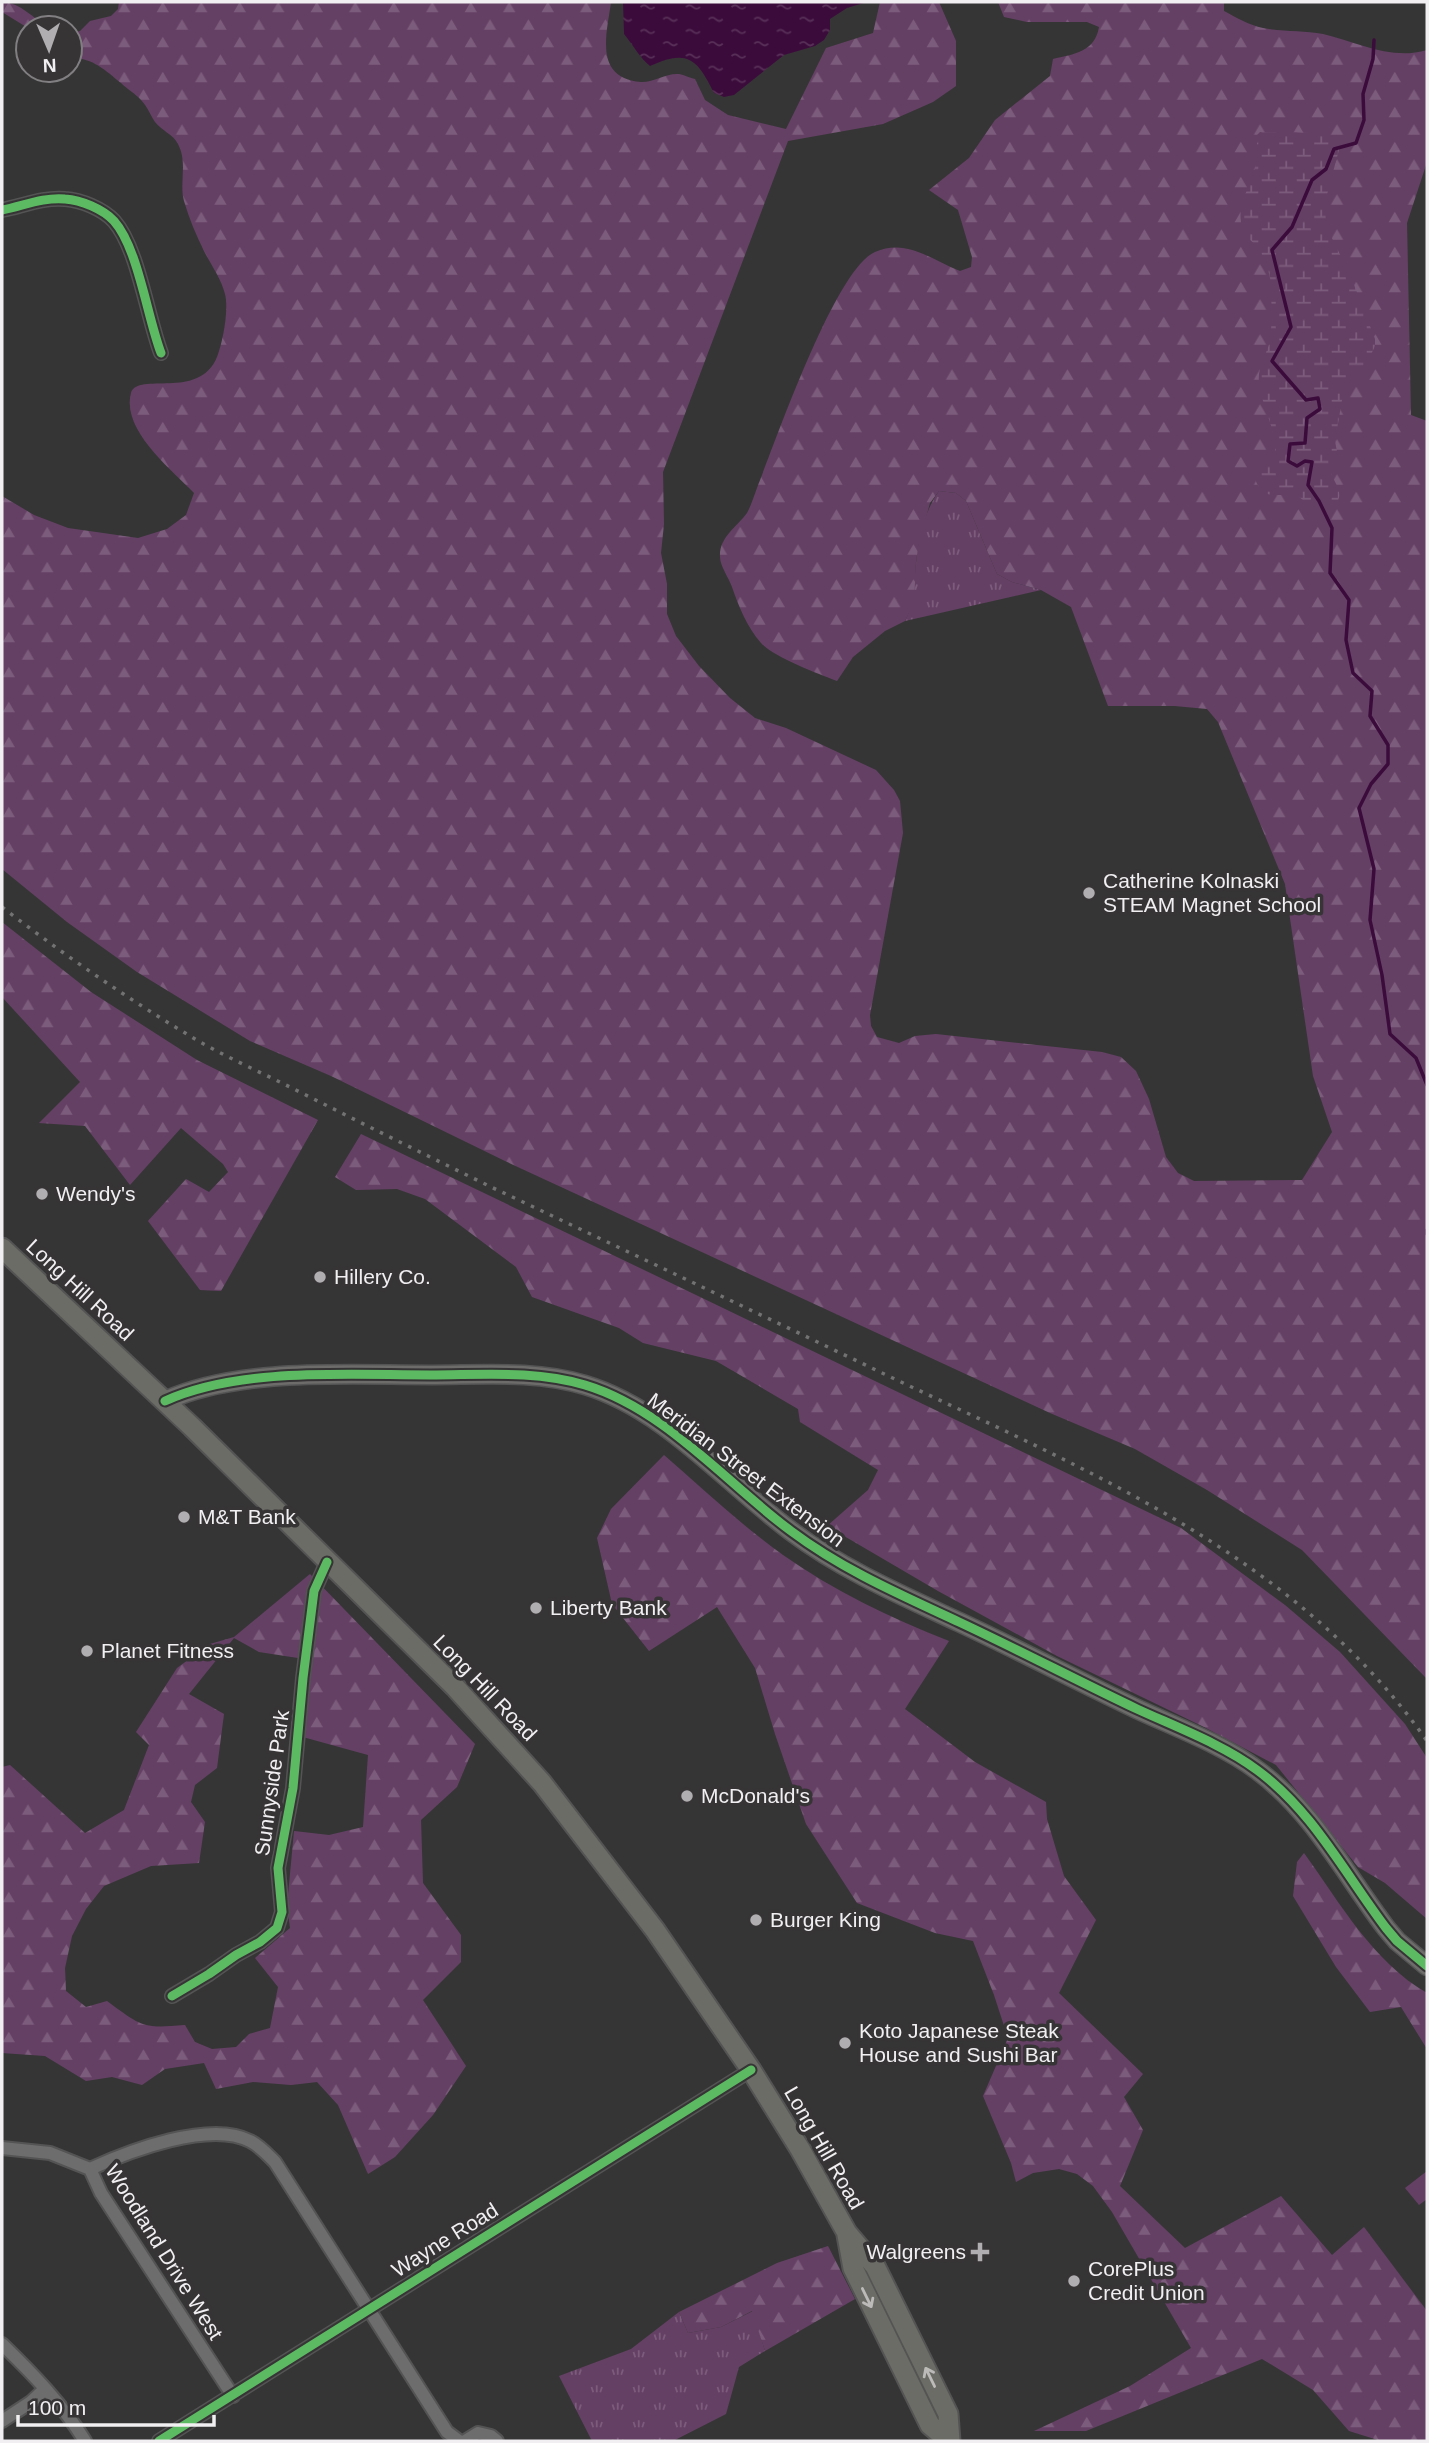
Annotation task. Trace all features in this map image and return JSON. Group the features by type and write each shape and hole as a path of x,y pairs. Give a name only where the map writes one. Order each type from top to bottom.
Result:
{"main road":[{"name":"Long Hill Road","path":"2,1248 165,1401 455,1687 542,1783 655,1930 751,2070 800,2149 847,2234 853,2268 930,2425 949,2441"}],"street":[{"path":"2,210 38,200 65,199 88,204 113,219 129,244 153,332 162,353"},
{"name":"Meridian Street Extension","path":"165,1401 202,1387 310,1376 539,1376 605,1391 668,1428 765,1512 843,1566 1253,1767 1295,1802 1396,1941 1427,1966"},
{"name":"Sunnyside Park","path":"172,1996 260,1942 277,1928 282,1912 278,1868 293,1788 314,1591 327,1562"},
{"name":"Wayne Road","path":"159,2441 751,2070"},
{"path":"90,2169 115,2157 187,2137 231,2135 264,2149 275,2162 447,2432 459,2441"},
{"name":"Woodland Drive West","path":"2,2148 50,2153 90,2169 101,2193 233,2396"},
{"path":"2,2344 45,2389 85,2441"},
{"path":"2,2421 45,2389"},
{"path":"465,2441 478,2433 491,2436 497,2441"}],"green space":[{"path":"2,2 21,8 29,14 14,14 14,19 2,12"},
{"path":"119,2 611,2 606,52 609,63 616,72 626,79 641,82 674,74 695,79 705,100 728,115 786,129 826,48 873,33 880,2 939,2 956,41 956,86 933,102 883,124 788,141 663,472 664,524 661,553 667,584 667,614 676,636 699,666 730,698 755,718 786,728 876,770 900,801 903,833 870,1015 871,1026 877,1037 899,1043 915,1036 936,1034 1102,1052 1121,1057 1136,1071 1149,1099 1166,1157 1178,1173 1194,1181 1302,1180 1332,1132 1313,1076 1285,884 1218,722 1207,709 1108,706 1071,607 1041,590 1012,582 997,574 966,501 956,493 939,491 930,503 916,561 914,603 905,621 885,631 853,657 837,681 786,660 761,643 741,609 721,564 720,550 725,538 748,510 825,322 859,265 875,252 898,248 919,252 960,271 971,267 972,257 958,210 929,190 969,158 995,120 1050,76 1053,59 1088,47 1097,35 1099,27 1087,22 1027,22 1004,17 998,2 1224,2 1224,11 1263,28 1323,34 1388,52 1414,53 1427,50 1427,162 1407,223 1411,415 1427,421 1427,1679 1302,1550 1207,1490 1135,1449 1050,1413 505,1161 331,1076 250,1041 137,972 67,922 2,869 2,496 34,515 68,528 138,538 167,529 186,515 194,493 141,435 130,407 131,393 136,387 145,384 184,382 197,378 208,370 217,357 225,326 226,300 223,288 198,239 184,201 183,165 178,144 155,122 139,98 98,65 84,60 84,27 90,21 111,16 118,9"},
{"path":"1260,132 1315,134 1326,136 1340,146 1325,202 1326,226 1351,277 1375,339 1375,346 1366,365 1357,374 1342,400 1335,441 1338,457 1331,472 1339,496 1334,505 1327,507 1310,505 1297,496 1268,494 1259,487 1255,479 1263,467 1275,460 1274,439 1259,377 1271,337 1270,278 1260,251 1243,231 1240,215 1255,167 1257,135"},
{"path":"939,491 956,493 966,501 997,574 1012,582 1041,590 905,621 913,599 920,535"},
{"path":"2,922 91,992 197,1060 318,1120 221,1291 200,1290 148,1221 186,1179 209,1192 228,1172 223,1164 181,1128 130,1185 85,1126 39,1123 80,1082 2,997"},
{"path":"361,1134 1181,1528 1285,1605 1340,1652 1405,1724 1427,1758 1427,1919 1385,1883 1358,1867 1276,1765 1057,1656 827,1526 868,1490 878,1470 800,1422 798,1409 716,1361 643,1343 619,1328 532,1297 516,1267 425,1199 397,1189 356,1190 335,1177"},
{"path":"664,1455 752,1532 802,1568 863,1603 949,1641 905,1709 975,1762 1046,1802 1047,1819 1064,1876 1096,1920 1059,1993 1143,2074 1124,2097 1143,2130 1120,2186 1185,2248 1281,2196 1332,2255 1364,2227 1427,2311 1427,2441 1381,2441 1349,2431 1313,2390 1262,2359 1086,2431 1034,2431 1130,2386 1191,2348 1112,2212 1093,2186 1077,2174 1059,2169 1033,2173 1016,2182 1011,2163 983,2096 1008,2038 973,1941 935,1933 857,1903 806,1824 755,1668 717,1607 649,1651 612,1604 597,1538 611,1509"},
{"path":"310,1574 475,1744 457,1787 421,1820 423,1883 461,1935 461,1962 423,2000 466,2066 433,2115 395,2157 368,2174 338,2105 317,2082 291,2085 253,2082 216,2089 204,2063 165,2069 142,2085 112,2077 86,2081 45,2056 2,2053 2,1767 10,1765 85,1833 124,1810 149,1745 136,1732 177,1668 210,1644 234,1637","holes":["234,1638 259,1652 298,1658 292,1734 368,1755 363,1827 329,1835 294,1831 287,1906 290,1928 255,1958 278,1987 270,2028 249,2034 236,2047 212,2049 195,2042 185,2025 143,2024 107,2001 86,2007 66,1991 65,1968 72,1936 86,1909 104,1886 151,1866 199,1863 205,1822 191,1802 195,1785 217,1768 224,1714 189,1694"]},
{"path":"1304,1853 1344,1911 1374,1948 1390,1965 1427,1993 1427,2049 1401,2007 1370,2012 1336,1967 1293,1896 1297,1862"},
{"path":"1427,2171 1427,2199 1419,2205 1405,2188"},
{"path":"828,2246 855,2299 765,2351 752,2311 721,2327 688,2333 679,2312 777,2263"},
{"path":"753,2311 765,2351 739,2367 726,2414 673,2441 592,2441 559,2376 631,2349 679,2312 688,2333 721,2327"}],"water":[{"path":"623,2 867,2 847,8 830,19 830,30 824,40 815,46 784,55 734,95 724,97 714,93 702,72 690,60 673,58 650,66 646,63 624,34"}],"waterway":[{"path":"1374,40 1373,59 1363,94 1364,120 1356,143 1334,149 1326,169 1312,180 1292,227 1272,250 1291,327 1272,361 1306,400 1318,398 1320,409 1307,418 1305,443 1290,444 1288,461 1297,466 1305,461 1312,462 1308,485 1332,528 1330,573 1349,600 1346,640 1353,673 1372,691 1370,716 1388,745 1388,764 1371,784 1359,808 1374,869 1370,920 1382,975 1390,1034 1416,1058 1427,1085"}],"railway":[{"path":"2,907 121,992 219,1052 487,1185 1032,1444 1107,1481 1179,1522 1249,1567 1314,1618 1374,1675 1427,1741"}],"cycle path":[{"path":"2,210 41,201 65,199 91,206 114,221 130,248 161,353"},
{"path":"165,1401 195,1390 227,1383 260,1378 330,1374 528,1375 566,1380 614,1396 668,1429 766,1512 831,1558 894,1592 1215,1744 1257,1770 1295,1804 1327,1844 1386,1928 1427,1966"},
{"path":"172,1996 260,1942 277,1928 282,1912 278,1868 293,1788 314,1591 327,1562"},
{"path":"159,2441 751,2070"}],"place":[{"name":"Catherine Kolnaski STEAM Magnet School","path":"1089,893"},
{"name":"Wendy's","path":"42,1194"},
{"name":"Hillery Co.","path":"320,1277"},
{"name":"M&T Bank","path":"184,1517"},
{"name":"Liberty Bank","path":"536,1608"},
{"name":"Planet Fitness","path":"87,1651"},
{"name":"McDonald's","path":"687,1796"},
{"name":"Burger King","path":"756,1920"},
{"name":"Koto Japanese Steak House and Sushi Bar","path":"845,2043"},
{"name":"Walgreens","path":"980,2252"},
{"name":"CorePlus Credit Union","path":"1074,2281"}]}
